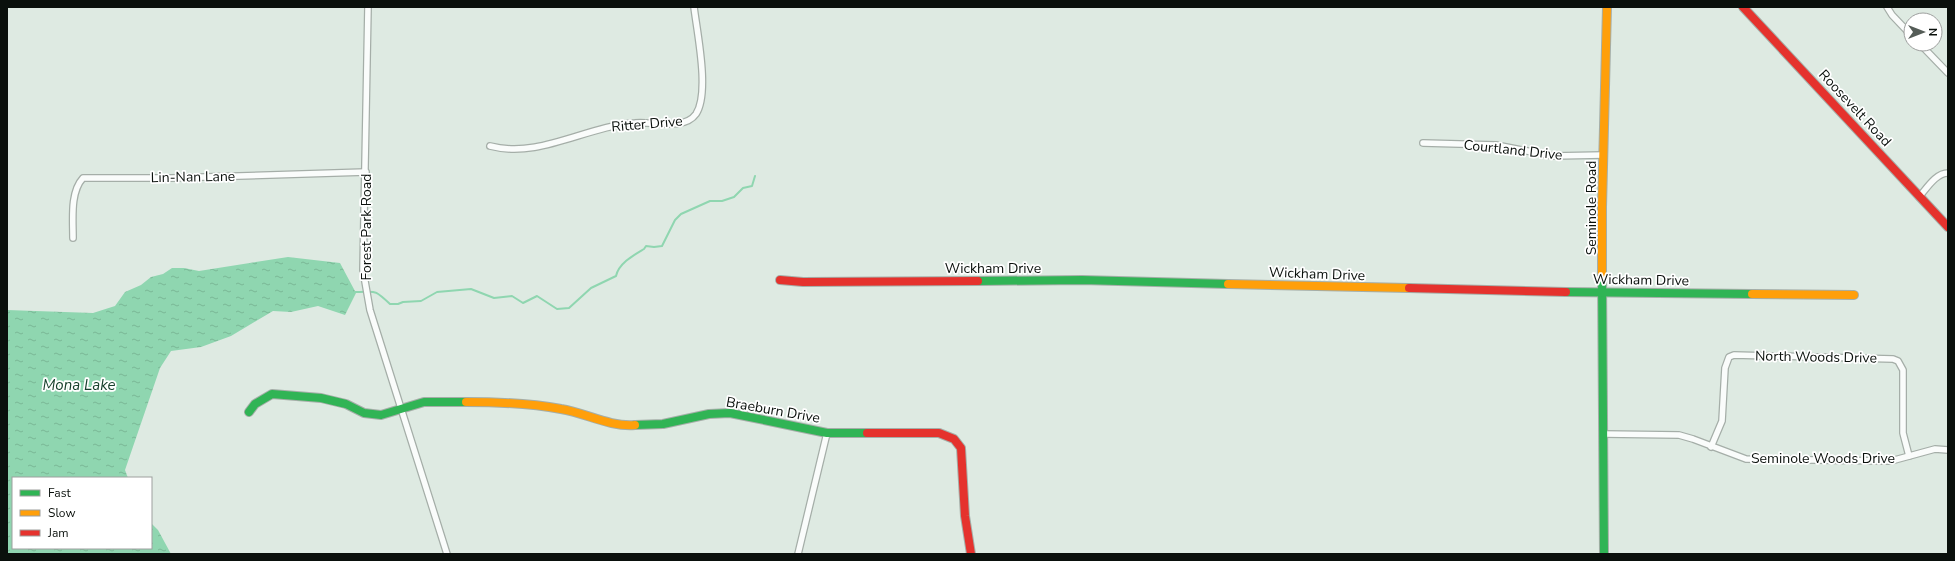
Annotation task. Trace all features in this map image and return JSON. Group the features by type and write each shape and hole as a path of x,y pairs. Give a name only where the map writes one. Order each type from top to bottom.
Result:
{"street":[{"name":"Forest Park Road","path":"368,7 364,277 368,302 403,409 447,554"},
{"name":"Ritter Drive","path":"490,146 503,150 523,150 613,126 634,122 675,124 689,120 698,109 701,88 701,47 694,7"},
{"name":"Seminole Road","path":"1604,554 1604,155 1607,7"},
{"name":"Roosevelt Road","path":"1743,7 1948,227"},
{"path":"1887,7 1903,27"},
{"path":"1928,52 1948,73"},
{"name":"Courtland Drive","path":"1423,143 1496,145 1553,156 1604,155"},
{"name":"Lin-Nan Lane","path":"73,238 74,200 79,182 82,178 171,178 366,172"},
{"path":"1920,197 1937,177 1942,174 1948,174"},
{"name":"Wickham Drive","path":"780,280 803,282 1082,280 1604,293 1854,295"},
{"name":"North Woods Drive","path":"1712,447 1722,421 1725,368 1729,357 1734,355 1893,359 1898,361 1903,370 1902,428 1909,456"},
{"name":"Braeburn Drive","path":"249,412 254,404 272,394 321,398 346,404 364,413 381,415 424,402 519,403 562,409 604,422 625,426 663,424 709,414 730,413 827,433 939,433 954,439 961,448 965,516 971,554"},
{"path":"798,554 827,433"},
{"name":"Seminole Woods Drive","path":"1604,434 1679,435 1746,459 1891,461 1935,449 1948,450"}],"water":[{"name":"Mona Lake","path":"288,257 340,263 356,293 345,315 318,306 291,312 273,311 231,336 201,347 171,351 160,368 125,470 128,477 12,477 12,549 152,549 152,524 158,530 171,554 7,554 7,310 93,313 115,306 125,292 141,285 151,277 163,274 172,268 184,268 199,271"}],"waterway":[{"path":"355,292 374,292 390,304 398,304 403,302 421,301 437,292 471,289 494,298 512,296 523,303 537,296 557,309 569,308 591,288 616,276 620,267 646,246 662,246 675,220 681,214 710,201 722,201 734,197 743,188 752,186 755,176"}],"traffic: fast":[{"path":"1602,277 1604,554"},
{"path":"978,281 1082,280 1228,284"},
{"path":"1566,292 1752,294"},
{"path":"249,412 255,404 272,394 321,398 346,404 364,413 381,415 424,402 466,402"},
{"path":"635,425 663,424 709,414 730,413 827,433 867,433"}],"traffic: slow":[{"path":"1602,277 1602,207 1607,7"},
{"path":"1228,284 1409,288"},
{"path":"1752,294 1854,295"},
{"path":"466,402 537,405 570,411 616,424 635,425"}],"traffic: jam":[{"path":"1743,7 1948,227"},
{"path":"780,280 803,282 978,281"},
{"path":"1409,288 1566,292"},
{"path":"867,433 939,433 954,439 961,448 965,516 971,554"}]}
